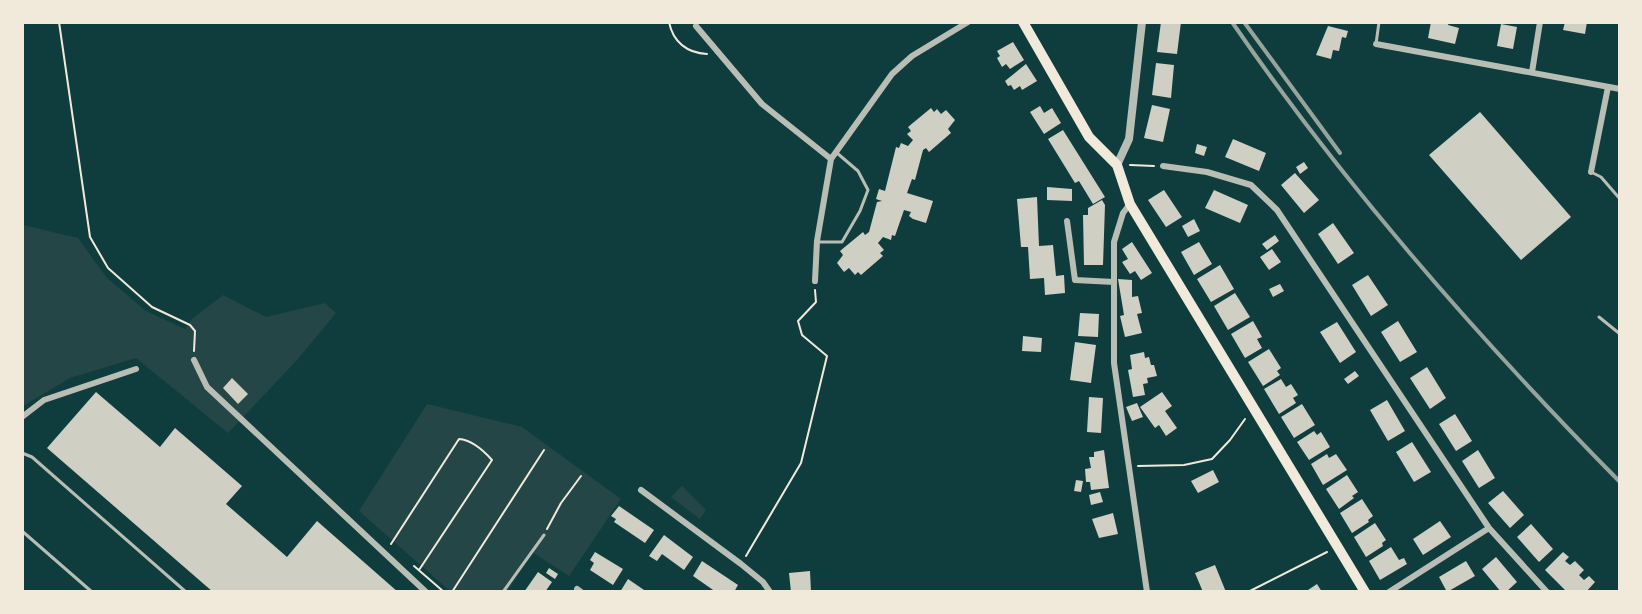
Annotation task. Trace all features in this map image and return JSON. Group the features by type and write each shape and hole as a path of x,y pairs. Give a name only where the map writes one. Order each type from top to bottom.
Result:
{"main road":[{"path":"1023,22 1089,137 1117,165 1130,204 1365,591"}],"street":[{"path":"815,281 817,241 831,159 892,74 912,56 968,22"},
{"path":"1117,165 1129,139 1143,22"},
{"path":"1532,72 1540,22"},
{"path":"696,24 762,104 831,159"},
{"path":"1376,44 1620,89"},
{"path":"1591,172 1608,87"},
{"path":"1163,166 1207,172 1251,185 1277,210 1489,528 1547,591"},
{"path":"1130,204 1123,213 1114,242 1114,363 1147,591"},
{"path":"1067,221 1075,280 1114,282"},
{"path":"194,360 207,387 426,591"},
{"path":"22,417 44,400 136,369"},
{"path":"642,490 764,582 770,591"},
{"path":"1389,591 1489,528"}],"lane":[{"path":"1376,44 1379,22"},
{"path":"817,241 842,242 861,211 868,190 858,171 837,153"},
{"path":"1591,172 1600,177 1620,199"},
{"path":"1599,317 1620,334"},
{"path":"22,453 32,457 186,591"},
{"path":"22,531 92,591"},
{"path":"503,591 544,535"}],"path":[{"path":"59,22 90,237 108,268 152,307 190,325 195,331 194,360"},
{"path":"669,22 672,35 681,46 699,53 720,54"},
{"path":"1117,165 1163,166"},
{"path":"741,564 801,463 827,356 802,335 798,321 816,302 815,281"},
{"path":"1129,466 1184,465 1212,459 1230,440 1240,423 1255,412"},
{"path":"391,546 391,542 459,439 465,440 487,455 492,460 419,570"},
{"path":"452,591 526,481 544,450"},
{"path":"544,535 561,503 581,476"},
{"path":"1248,591 1337,547"},
{"path":"412,564 444,591"}],"shaded area":[{"path":"23,225 78,238 107,278 146,311 185,329 192,319 223,295 266,317 325,303 336,313 297,360 228,433 136,358 70,378 23,406"},
{"path":"427,404 522,427 621,499 569,576 532,552 507,592 450,591 359,511"},
{"path":"682,486 706,510 700,519 671,497"}],"building":[{"path":"1161,22 1181,22 1177,54 1157,52"},
{"path":"1431,22 1449,22 1448,25 1459,28 1455,44 1428,38"},
{"path":"1565,22 1587,22 1585,34 1563,30"},
{"path":"1501,24 1517,27 1513,49 1497,46"},
{"path":"1328,26 1348,31 1346,38 1342,37 1339,51 1333,50 1331,59 1316,55"},
{"path":"1013,42 1024,60 1010,69 1006,64 1002,67 997,58 1000,56 997,51"},
{"path":"1156,63 1174,65 1171,98 1152,95"},
{"path":"1026,64 1037,81 1022,90 1020,86 1014,90 1005,81"},
{"path":"1152,105 1170,109 1163,142 1144,138"},
{"path":"1040,106 1044,113 1052,108 1061,123 1044,134 1030,112"},
{"path":"931,108 934,112 937,109 941,114 946,110 955,120 948,129 951,133 929,152 926,148 923,150 915,180 912,179 907,193 933,201 926,223 913,219 909,216 911,212 904,210 895,236 892,235 891,240 883,237 878,243 884,250 880,253 883,256 861,275 858,272 855,275 849,268 844,272 837,263 843,255 840,251 863,232 865,235 869,232 877,202 882,201 876,199 879,189 885,191 896,147 899,148 901,143 908,146 913,140 907,134 911,131 908,127"},
{"path":"1480,112 1571,217 1521,260 1429,155"},
{"path":"1063,130 1105,197 1093,204 1079,181 1075,183 1048,139"},
{"path":"1233,139 1266,153 1259,171 1225,157"},
{"path":"1197,144 1207,147 1204,156 1195,153"},
{"path":"1304,162 1308,168 1300,174 1296,167"},
{"path":"1295,173 1319,200 1304,213 1281,185"},
{"path":"1047,187 1072,189 1072,201 1047,200"},
{"path":"1164,190 1182,217 1166,227 1148,200"},
{"path":"1214,190 1248,205 1240,223 1205,208"},
{"path":"1037,197 1039,246 1053,245 1056,276 1064,275 1065,293 1045,295 1044,278 1030,279 1028,247 1021,247 1017,199"},
{"path":"1102,200 1105,205 1103,265 1084,265 1083,215 1088,215 1088,208"},
{"path":"1194,219 1200,231 1188,237 1182,226"},
{"path":"1333,223 1354,253 1338,264 1318,234"},
{"path":"1275,235 1279,241 1267,250 1262,244"},
{"path":"1132,242 1152,273 1141,280 1135,271 1130,274 1122,262 1128,259 1122,249"},
{"path":"1199,242 1212,264 1194,275 1181,252"},
{"path":"1272,249 1281,262 1269,270 1260,257"},
{"path":"1220,265 1234,289 1211,302 1197,279"},
{"path":"1368,275 1388,305 1371,316 1352,285"},
{"path":"1118,279 1132,280 1132,297 1138,296 1142,313 1137,314 1142,333 1125,337 1120,316 1124,315"},
{"path":"1280,284 1284,291 1273,297 1269,289"},
{"path":"1235,293 1250,317 1228,330 1214,306"},
{"path":"1080,313 1099,314 1098,337 1078,336"},
{"path":"1253,321 1262,337 1257,339 1262,348 1245,358 1231,334"},
{"path":"1398,321 1417,352 1400,362 1381,332"},
{"path":"1337,322 1356,352 1340,363 1320,332"},
{"path":"1023,336 1042,338 1041,352 1022,351"},
{"path":"1075,342 1096,345 1091,383 1070,380"},
{"path":"1269,349 1281,368 1277,371 1280,375 1263,386 1248,362"},
{"path":"1144,352 1145,358 1149,357 1151,365 1154,365 1157,376 1147,378 1148,383 1143,384 1145,395 1133,397 1128,370 1132,369 1130,355"},
{"path":"1427,367 1446,398 1430,409 1410,378"},
{"path":"1355,371 1359,376 1348,384 1344,379"},
{"path":"232,378 248,394 238,404 223,388"},
{"path":"1281,379 1286,387 1291,384 1298,395 1293,398 1296,403 1279,414 1264,389"},
{"path":"96,392 160,447 175,428 242,486 226,504 287,557 317,521 398,592 213,592 47,448"},
{"path":"1162,392 1172,406 1165,411 1177,428 1166,436 1159,425 1155,428 1140,407"},
{"path":"1089,397 1103,398 1101,433 1087,432"},
{"path":"1387,400 1405,431 1388,441 1370,410"},
{"path":"1137,403 1143,417 1132,421 1126,407"},
{"path":"1302,404 1315,425 1294,438 1281,417"},
{"path":"1455,414 1472,441 1456,451 1439,424"},
{"path":"1314,431 1317,435 1321,432 1330,447 1309,460 1297,442"},
{"path":"1412,442 1431,472 1414,482 1396,452"},
{"path":"1104,450 1109,488 1091,490 1090,482 1086,482 1085,469 1091,468 1089,457 1094,457 1094,452"},
{"path":"1478,450 1495,478 1479,488 1462,461"},
{"path":"1327,454 1329,458 1336,454 1347,470 1323,485 1311,464"},
{"path":"1213,470 1219,482 1198,493 1191,481"},
{"path":"1347,475 1358,492 1352,496 1354,498 1339,509 1326,489"},
{"path":"1076,480 1083,481 1081,492 1074,491"},
{"path":"1503,491 1524,515 1510,528 1488,503"},
{"path":"1100,492 1103,502 1091,505 1089,495"},
{"path":"1362,499 1373,516 1368,520 1369,522 1352,533 1340,513"},
{"path":"619,506 654,530 645,543 614,522 616,519 611,516"},
{"path":"1113,513 1118,534 1099,538 1092,519"},
{"path":"1440,521 1451,537 1423,555 1413,539"},
{"path":"1375,523 1386,540 1382,543 1383,546 1366,557 1354,537"},
{"path":"1531,524 1553,549 1539,562 1517,537"},
{"path":"664,535 693,557 684,570 662,554 657,561 649,556"},
{"path":"1391,547 1399,560 1404,558 1407,564 1380,580 1369,561"},
{"path":"595,552 623,569 613,585 590,570 594,563 590,560"},
{"path":"1563,552 1569,557 1565,561 1570,565 1575,561 1584,570 1579,575 1584,580 1589,576 1595,582 1586,592 1567,592 1545,570"},
{"path":"1496,557 1517,582 1506,592 1501,592 1482,569"},
{"path":"702,561 738,585 734,592 716,592 693,576"},
{"path":"1466,561 1475,576 1447,592 1439,577"},
{"path":"1215,565 1226,592 1203,592 1195,573"},
{"path":"549,568 558,574 555,579 546,573"},
{"path":"810,571 811,592 791,592 789,573"},
{"path":"538,572 552,582 545,592 524,592"},
{"path":"628,579 647,592 620,592"},
{"path":"1317,584 1322,592 1305,592"}],"railway":[{"path":"1232,22 1321,144 1416,261 1516,373 1620,482"},
{"path":"1244,22 1340,153"}]}
